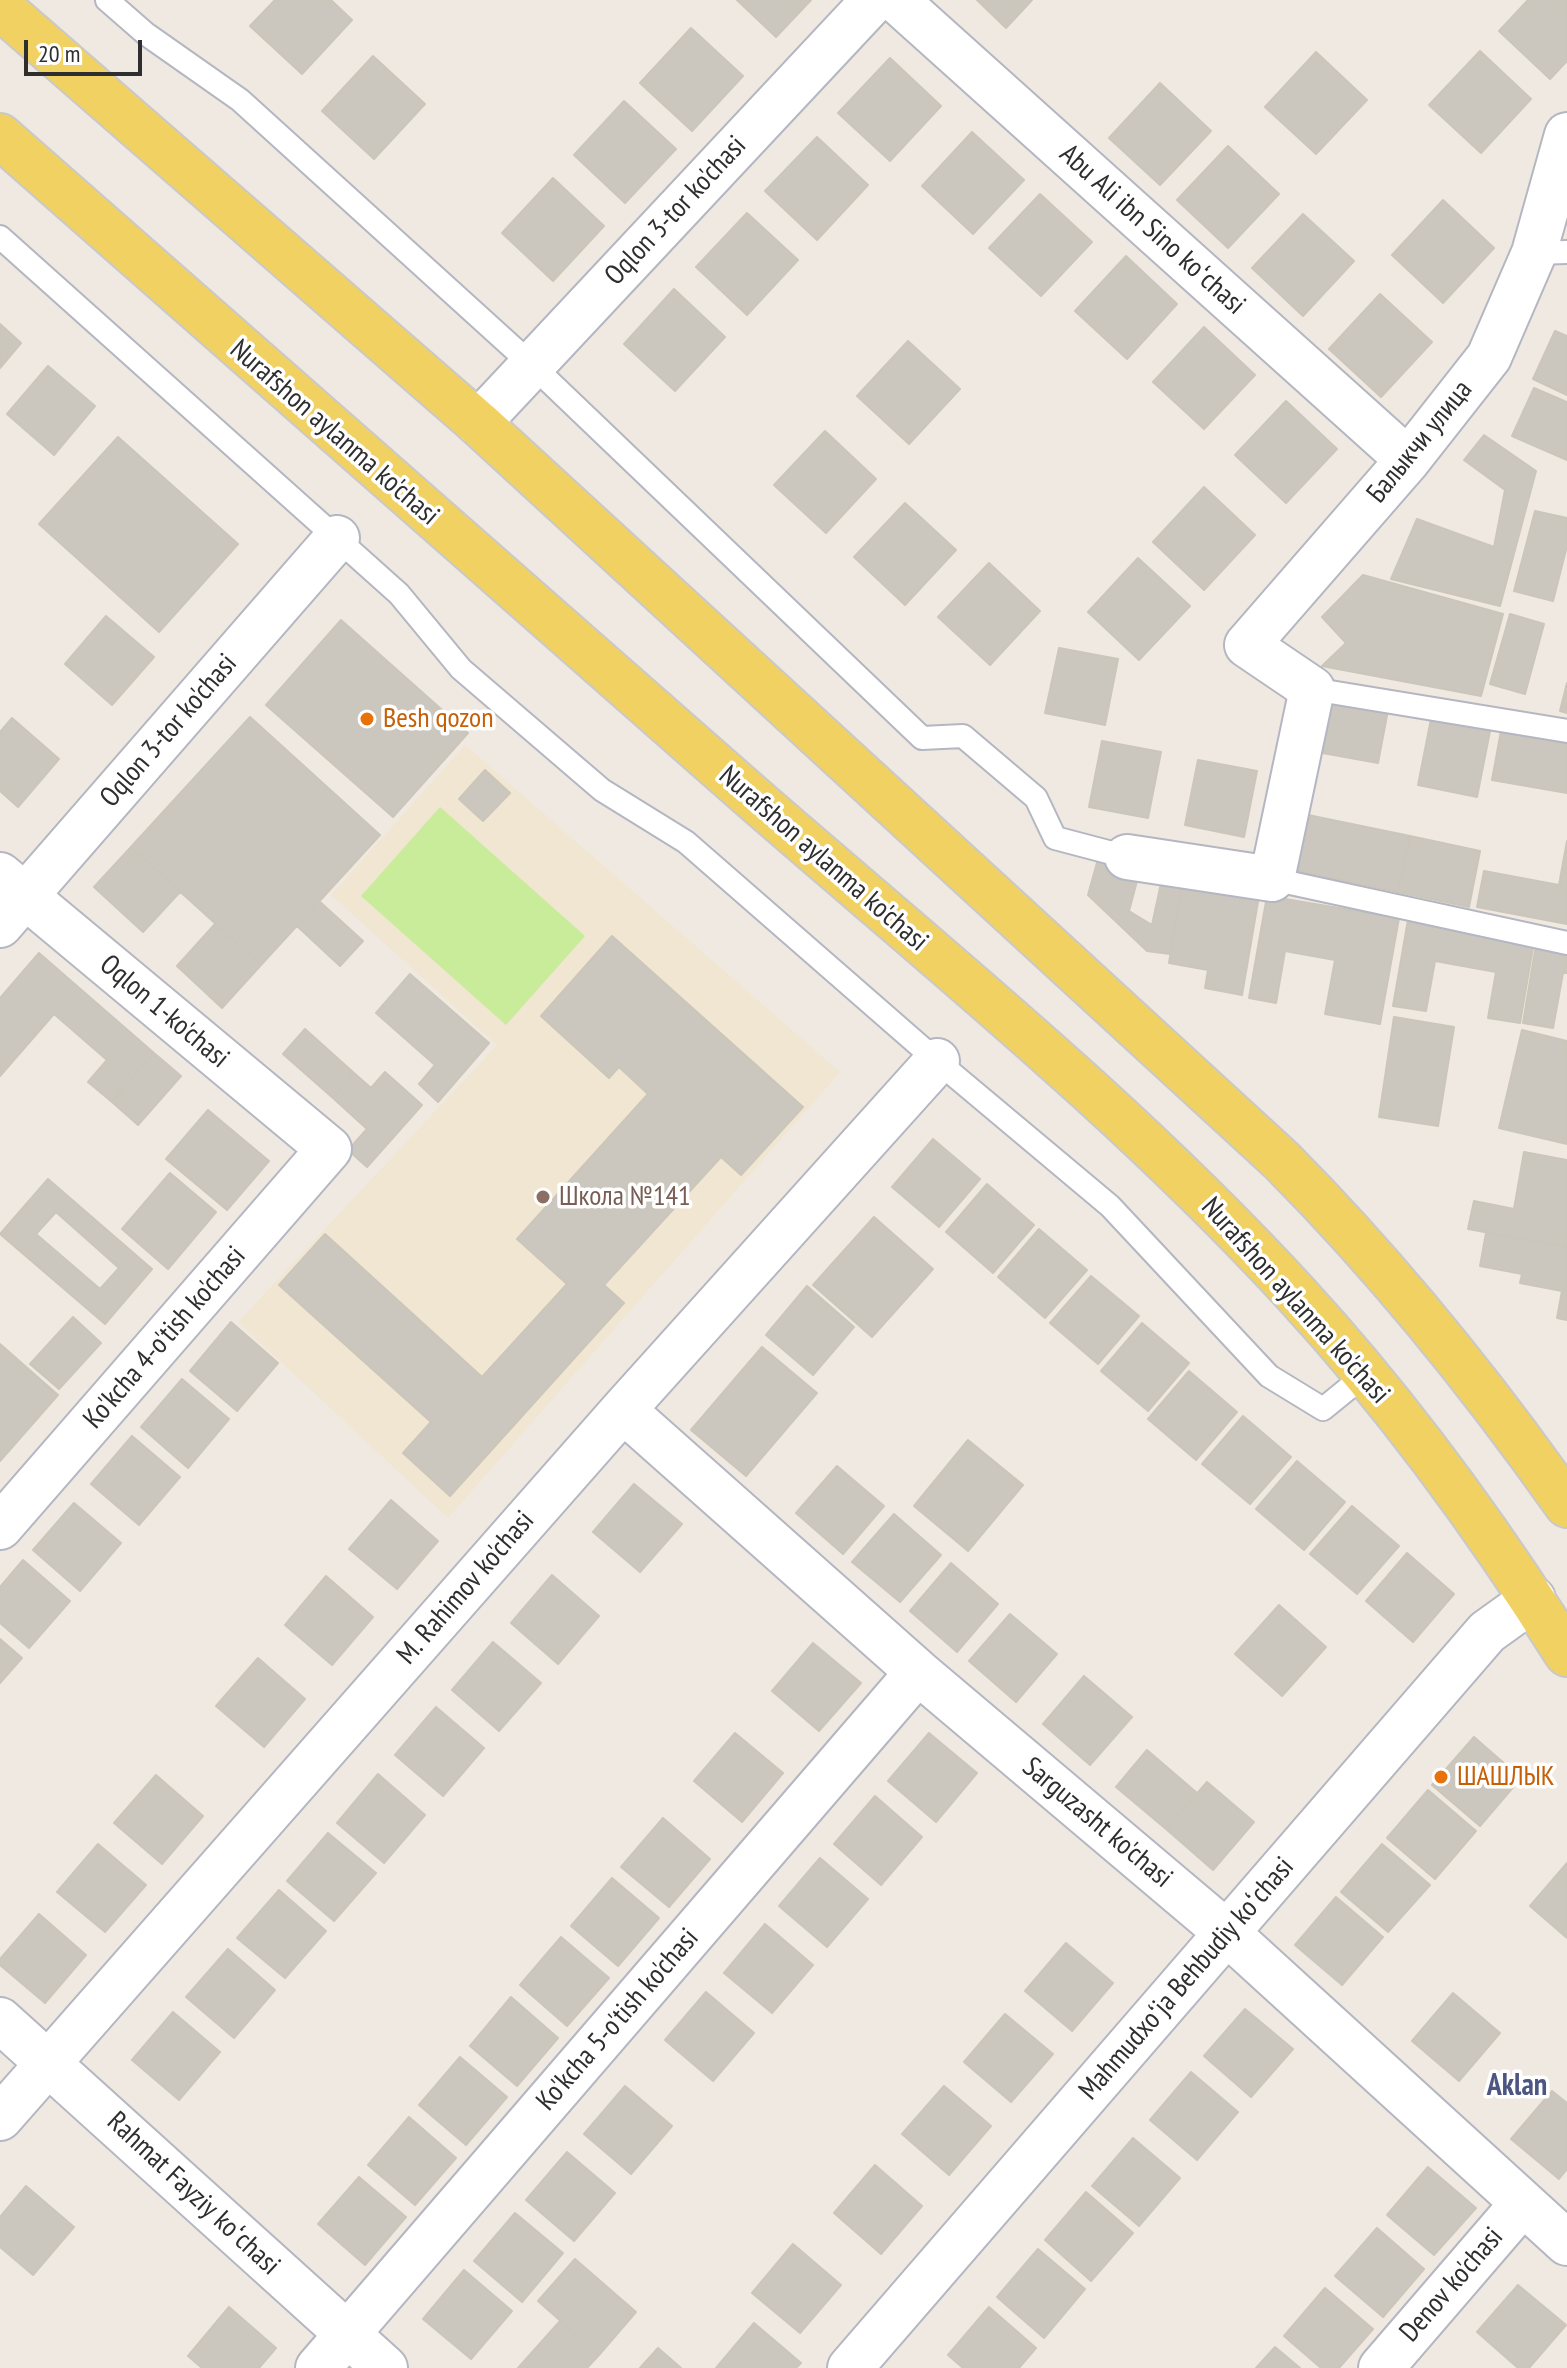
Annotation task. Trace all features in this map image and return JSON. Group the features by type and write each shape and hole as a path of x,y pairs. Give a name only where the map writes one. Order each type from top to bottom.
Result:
{"main road":[{"path":"0,7 478,423 1282,1161 1357,1238 1417,1309 1504,1418 1567,1505"},
{"name":"Nurafshon aylanma ko'chasi","path":"0,136 373,467 1116,1114 1262,1258 1366,1374 1453,1486 1533,1599 1567,1654"}],"street":[{"name":"Oqlon 3-tor ko'chasi","path":"478,423 874,0"},
{"name":"Abu Ali ibn Sino koʻchasi","path":"896,0 1408,460"},
{"name":"Балыкчи улица","path":"1312,689 1247,645 1408,460 1489,357 1550,252 1567,135"},
{"name":"Oqlon 3-tor ko'chasi","path":"8,899 337,538"},
{"path":"1127,857 1272,879 1312,689"},
{"name":"Oqlon 1-ko'chasi","path":"8,899 329,1149"},
{"name":"M. Rahimov ko'chasi","path":"0,2118 623,1410 937,1061"},
{"name":"Ko'kcha 4-o'tish ko'chasi","path":"0,1527 329,1149"},
{"name":"Sarguzasht ko'chasi","path":"623,1410 918,1672 1227,1933 1567,2243"},
{"name":"Mahmudxoʻja Behbudiy koʻchasi","path":"850,2368 1487,1632 1533,1599"},
{"name":"Ko'kcha 5-o'tish ko'chasi","path":"318,2368 918,1672"},
{"name":"Rahmat Fayziy koʻchasi","path":"0,2020 385,2368"},
{"name":"Denov ko'chasi","path":"1381,2368 1523,2203"}],"lane":[{"path":"107,0 146,34 240,100 532,365 922,738 963,736 1036,798 1055,838 1127,857"},
{"path":"0,237 399,594 461,669 602,790 686,842 937,1061 1110,1206 1269,1376 1323,1409 1366,1374"},
{"name":"Балыкчи улица","path":"1312,689 1567,731"},
{"path":"1272,879 1567,943"}],"shaded area":[{"name":"Школа №141","path":"465,745 840,1072 448,1518 238,1322 497,1045 331,895"}],"green space":[{"path":"440,807 585,936 506,1025 361,896"}],"building":[{"path":"275,0 331,0 352,20 302,74 250,26"},
{"path":"737,0 811,0 776,37"},
{"path":"977,0 1032,0 1006,28"},
{"path":"1528,0 1567,0 1567,61 1550,79 1499,31"},
{"path":"691,28 743,76 692,131 640,83"},
{"path":"1480,51 1531,99 1481,153 1429,105"},
{"path":"1316,52 1367,100 1316,154 1265,107"},
{"path":"373,56 425,104 374,159 322,111"},
{"path":"890,58 941,106 890,161 838,113"},
{"path":"1160,83 1211,131 1160,185 1109,138"},
{"path":"624,101 676,149 625,203 574,155"},
{"path":"972,132 1024,180 973,234 922,186"},
{"path":"817,137 868,185 817,240 765,191"},
{"path":"1228,146 1279,194 1228,248 1177,200"},
{"path":"553,178 604,226 553,281 502,233"},
{"path":"1040,194 1092,242 1041,296 989,248"},
{"path":"1443,200 1494,248 1443,303 1392,255"},
{"path":"747,213 798,260 747,315 696,267"},
{"path":"1303,214 1354,261 1303,316 1252,268"},
{"path":"1126,256 1177,304 1127,359 1075,311"},
{"path":"674,289 725,337 675,391 624,344"},
{"path":"1380,294 1432,342 1381,397 1329,349"},
{"path":"0,324 21,343 0,368"},
{"path":"1204,327 1255,375 1204,429 1153,382"},
{"path":"1555,331 1567,336 1567,395 1533,379"},
{"path":"908,341 960,389 909,444 857,396"},
{"path":"48,366 95,406 54,455 7,414"},
{"path":"1534,388 1567,402 1567,460 1512,436"},
{"path":"1286,401 1337,449 1286,503 1235,455"},
{"path":"825,431 876,479 826,533 774,485"},
{"path":"1484,435 1536,471 1500,606 1391,579 1417,519 1494,547 1505,490 1464,460"},
{"path":"118,437 238,544 159,632 39,524"},
{"path":"1204,487 1255,535 1204,590 1153,542"},
{"path":"905,503 956,550 905,605 854,557"},
{"path":"1535,511 1567,518 1567,546 1553,601 1514,591"},
{"path":"1138,558 1190,606 1139,660 1088,612"},
{"path":"989,563 1040,611 990,665 938,617"},
{"path":"1363,575 1503,614 1481,696 1322,666 1346,643 1322,617"},
{"path":"1510,614 1544,624 1525,694 1490,684"},
{"path":"106,616 154,657 112,705 65,664"},
{"path":"341,620 468,733 393,817 266,705"},
{"path":"1059,648 1118,659 1105,725 1045,713"},
{"path":"1567,683 1567,713 1560,711"},
{"path":"1327,699 1388,710 1378,763 1317,752"},
{"path":"250,717 380,835 261,965 131,847"},
{"path":"12,718 59,759 18,807 0,791 0,732"},
{"path":"1431,719 1490,731 1477,797 1418,785"},
{"path":"1501,731 1567,743 1567,793 1492,780"},
{"path":"1102,741 1161,752 1148,818 1089,807"},
{"path":"1198,760 1257,771 1244,837 1185,825"},
{"path":"485,770 510,793 483,821 459,799"},
{"path":"1308,815 1410,836 1398,892 1297,871"},
{"path":"1410,836 1480,851 1469,907 1398,892"},
{"path":"1567,841 1567,924 1477,907 1484,871 1559,885"},
{"path":"131,847 180,892 143,932 94,887"},
{"path":"1098,859 1141,866 1129,911 1152,925 1163,874 1183,877 1170,954 1147,951 1088,895"},
{"path":"1183,877 1260,890 1242,995 1205,988 1208,970 1169,963"},
{"path":"1267,896 1399,918 1380,1024 1325,1014 1335,960 1285,951 1276,1003 1249,998"},
{"path":"319,901 363,941 340,966 297,926"},
{"path":"1408,920 1534,942 1520,1023 1488,1018 1496,972 1435,961 1426,1011 1393,1006"},
{"path":"215,924 261,965 222,1008 177,966"},
{"path":"612,936 803,1107 741,1175 721,1157 604,1285 624,1303 450,1496 403,1453 431,1422 279,1285 325,1234 482,1377 567,1284 517,1239 648,1094 619,1067 609,1078 541,1016"},
{"path":"1536,945 1567,950 1567,973 1563,973 1553,1028 1523,1023"},
{"path":"39,953 154,1053 112,1102 88,1082 107,1060 54,1014 0,1076 0,998"},
{"path":"410,974 489,1043 438,1102 419,1084 435,1065 376,1013"},
{"path":"1394,1017 1454,1027 1438,1126 1379,1117"},
{"path":"305,1029 354,1073 333,1098 283,1054"},
{"path":"1522,1030 1567,1041 1567,1144 1499,1128"},
{"path":"154,1053 181,1076 138,1125 112,1102"},
{"path":"385,1072 422,1105 367,1167 348,1150 367,1129 333,1098 354,1073 371,1088"},
{"path":"208,1110 269,1161 227,1210 166,1159"},
{"path":"933,1139 980,1179 939,1227 892,1187"},
{"path":"1524,1152 1567,1160 1567,1247 1468,1229 1474,1201 1514,1209"},
{"path":"170,1173 216,1212 168,1269 122,1229"},
{"path":"48,1179 152,1269 105,1324 0,1234","holes":["56,1212 119,1268 100,1289 36,1234"]},
{"path":"987,1184 1034,1225 993,1273 946,1232"},
{"path":"874,1217 933,1269 872,1337 813,1285"},
{"path":"1039,1229 1087,1270 1045,1318 998,1277"},
{"path":"1486,1233 1567,1247 1567,1320 1557,1318 1562,1291 1520,1283 1522,1274 1480,1266"},
{"path":"1091,1276 1139,1316 1098,1364 1050,1323"},
{"path":"807,1286 854,1327 813,1375 766,1335"},
{"path":"73,1317 101,1343 59,1389 30,1364"},
{"path":"231,1322 278,1363 237,1411 190,1371"},
{"path":"1142,1323 1189,1363 1148,1411 1101,1371"},
{"path":"0,1344 58,1395 0,1461"},
{"path":"762,1347 817,1393 746,1476 691,1430"},
{"path":"1189,1371 1237,1412 1196,1460 1148,1419"},
{"path":"182,1379 229,1419 188,1468 141,1427"},
{"path":"1243,1416 1291,1457 1250,1504 1202,1464"},
{"path":"132,1436 180,1477 139,1525 91,1484"},
{"path":"968,1440 1023,1485 968,1551 914,1506"},
{"path":"1297,1461 1345,1502 1304,1550 1256,1509"},
{"path":"837,1466 884,1506 843,1554 796,1513"},
{"path":"634,1484 682,1524 640,1572 593,1532"},
{"path":"391,1500 438,1541 397,1589 349,1549"},
{"path":"74,1503 121,1543 80,1591 33,1550"},
{"path":"1352,1506 1399,1546 1357,1594 1310,1554"},
{"path":"894,1514 941,1555 900,1602 852,1562"},
{"path":"1407,1553 1454,1594 1413,1642 1366,1601"},
{"path":"23,1560 70,1601 29,1648 0,1623 0,1587"},
{"path":"951,1563 998,1604 957,1652 910,1611"},
{"path":"552,1575 599,1616 558,1664 511,1623"},
{"path":"326,1576 373,1617 332,1665 285,1625"},
{"path":"1279,1605 1326,1647 1282,1696 1235,1654"},
{"path":"1010,1614 1057,1654 1016,1702 969,1661"},
{"path":"0,1639 22,1658 0,1683"},
{"path":"493,1642 541,1683 499,1731 452,1690"},
{"path":"813,1643 861,1683 819,1731 772,1691"},
{"path":"258,1658 305,1699 264,1747 216,1706"},
{"path":"1084,1676 1132,1717 1090,1765 1043,1724"},
{"path":"436,1707 484,1748 443,1796 395,1755"},
{"path":"735,1733 783,1773 742,1822 694,1781"},
{"path":"929,1733 977,1773 936,1822 888,1781"},
{"path":"1474,1737 1521,1778 1480,1826 1432,1785"},
{"path":"1147,1750 1197,1793 1166,1829 1116,1787"},
{"path":"378,1774 425,1815 384,1863 337,1823"},
{"path":"156,1775 203,1816 162,1864 114,1823"},
{"path":"1207,1782 1254,1822 1213,1870 1166,1829"},
{"path":"1428,1790 1476,1831 1435,1879 1387,1838"},
{"path":"875,1796 922,1837 881,1885 834,1844"},
{"path":"663,1818 710,1859 669,1907 621,1867"},
{"path":"328,1833 376,1873 334,1921 287,1881"},
{"path":"98,1844 146,1885 105,1932 57,1892"},
{"path":"1382,1844 1430,1885 1388,1932 1341,1892"},
{"path":"820,1858 868,1899 827,1947 779,1906"},
{"path":"1567,1863 1567,1938 1530,1906"},
{"path":"612,1878 659,1918 618,1966 571,1926"},
{"path":"279,1890 326,1931 285,1978 237,1938"},
{"path":"1336,1897 1383,1937 1342,1985 1295,1945"},
{"path":"39,1914 86,1955 45,2003 0,1965 0,1959"},
{"path":"765,1924 813,1965 772,2013 724,1973"},
{"path":"561,1937 609,1978 567,2026 520,1985"},
{"path":"1066,1943 1113,1983 1072,2031 1025,1991"},
{"path":"228,1949 275,1990 234,2038 186,1997"},
{"path":"706,1992 754,2033 713,2081 665,2040"},
{"path":"1453,1993 1500,2033 1459,2081 1412,2041"},
{"path":"511,1997 558,2038 517,2086 470,2046"},
{"path":"1245,2009 1293,2049 1251,2097 1204,2056"},
{"path":"173,2012 220,2052 179,2100 132,2060"},
{"path":"1005,2014 1053,2054 1011,2102 964,2062"},
{"path":"460,2057 507,2097 466,2145 419,2105"},
{"path":"1191,2072 1238,2112 1197,2160 1150,2120"},
{"path":"625,2086 672,2126 631,2174 584,2134"},
{"path":"944,2086 991,2126 949,2175 902,2134"},
{"path":"1552,2091 1567,2103 1567,2169 1559,2179 1511,2139"},
{"path":"409,2117 456,2158 415,2205 368,2165"},
{"path":"1133,2138 1180,2178 1139,2226 1092,2186"},
{"path":"567,2152 615,2193 574,2241 526,2200"},
{"path":"875,2165 922,2206 881,2254 834,2213"},
{"path":"1428,2167 1476,2208 1434,2255 1387,2215"},
{"path":"359,2177 406,2217 365,2265 318,2224"},
{"path":"26,2186 74,2227 33,2275 0,2247 0,2217"},
{"path":"1086,2192 1133,2233 1091,2281 1045,2240"},
{"path":"515,2213 563,2253 522,2302 474,2261"},
{"path":"1377,2228 1424,2269 1383,2317 1335,2276"},
{"path":"793,2244 841,2285 800,2333 752,2293"},
{"path":"1038,2249 1085,2289 1044,2338 997,2297"},
{"path":"575,2259 636,2312 599,2355 538,2301"},
{"path":"464,2270 512,2311 471,2359 423,2319"},
{"path":"1518,2285 1566,2325 1529,2368 1518,2368 1477,2332"},
{"path":"1325,2288 1373,2329 1339,2368 1321,2368 1284,2336"},
{"path":"229,2307 276,2348 259,2368 202,2368 188,2356"},
{"path":"989,2307 1036,2348 1019,2368 963,2368 948,2355"},
{"path":"560,2321 599,2355 587,2368 518,2368"},
{"path":"754,2323 801,2363 796,2368 716,2368"},
{"path":"1275,2347 1300,2368 1256,2368"},
{"path":"658,2348 681,2368 640,2368"}],"place":[{"name":"Besh qozon","path":"367,719"},
{"name":"Школа №141","path":"543,1197"},
{"name":"ШАШЛЫК","path":"1441,1777"}],"district":[{"name":"Aklan","path":"1517,2086"}]}
